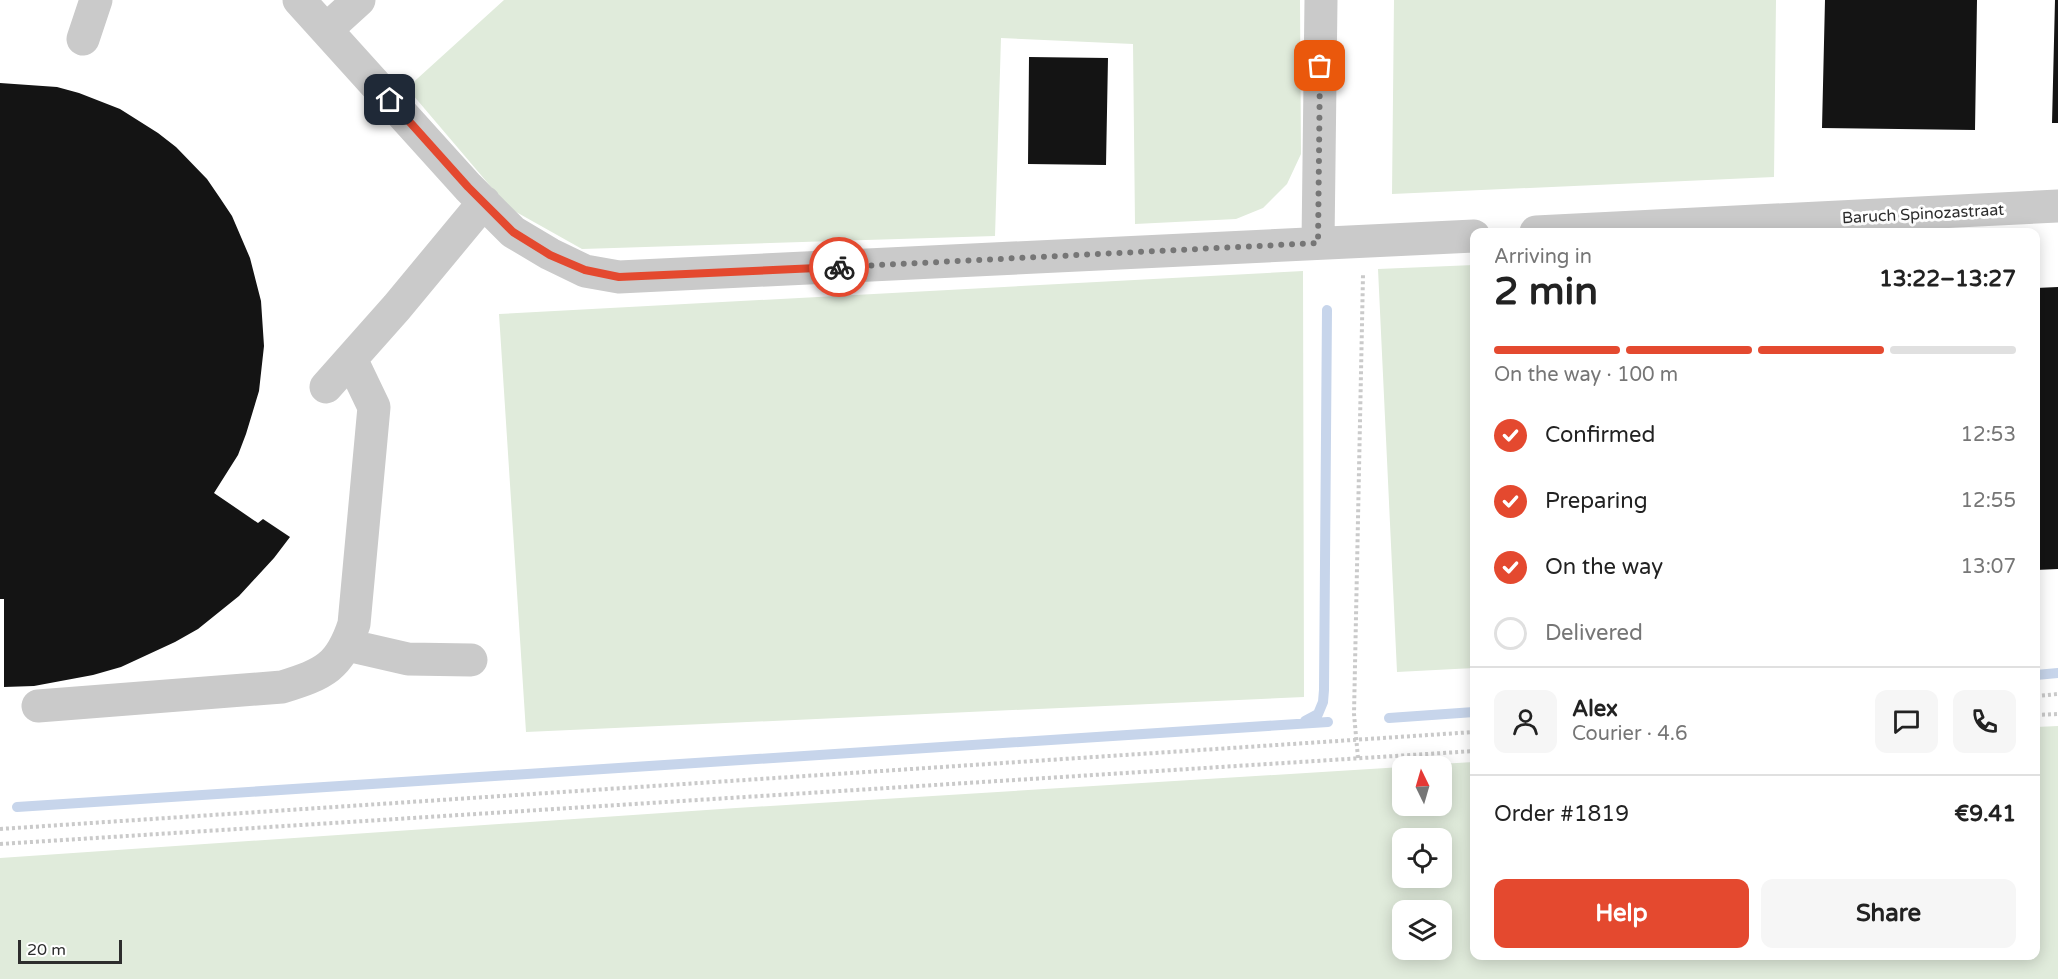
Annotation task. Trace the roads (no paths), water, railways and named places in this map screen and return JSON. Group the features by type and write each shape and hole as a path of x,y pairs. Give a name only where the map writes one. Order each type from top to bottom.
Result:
{"street":[{"path":"83,39 96,0"},
{"path":"299,0 513,232 550,255 585,270 619,277 1470,236"},
{"path":"326,30 359,0"},
{"path":"1318,243 1321,0"},
{"path":"326,387 484,202"},
{"name":"Baruch Spinozastraat","path":"1616,228 2058,206"},
{"path":"38,706 282,687 310,678 332,666 347,645 354,624 374,407 351,359"},
{"path":"347,645 408,659 471,660"}],"waterway":[{"path":"1305,721 1318,714 1323,702 1324,690 1327,310"},
{"path":"2040,675 2058,673"},
{"path":"1389,718 1470,712"},
{"path":"17,807 1328,722"}]}
